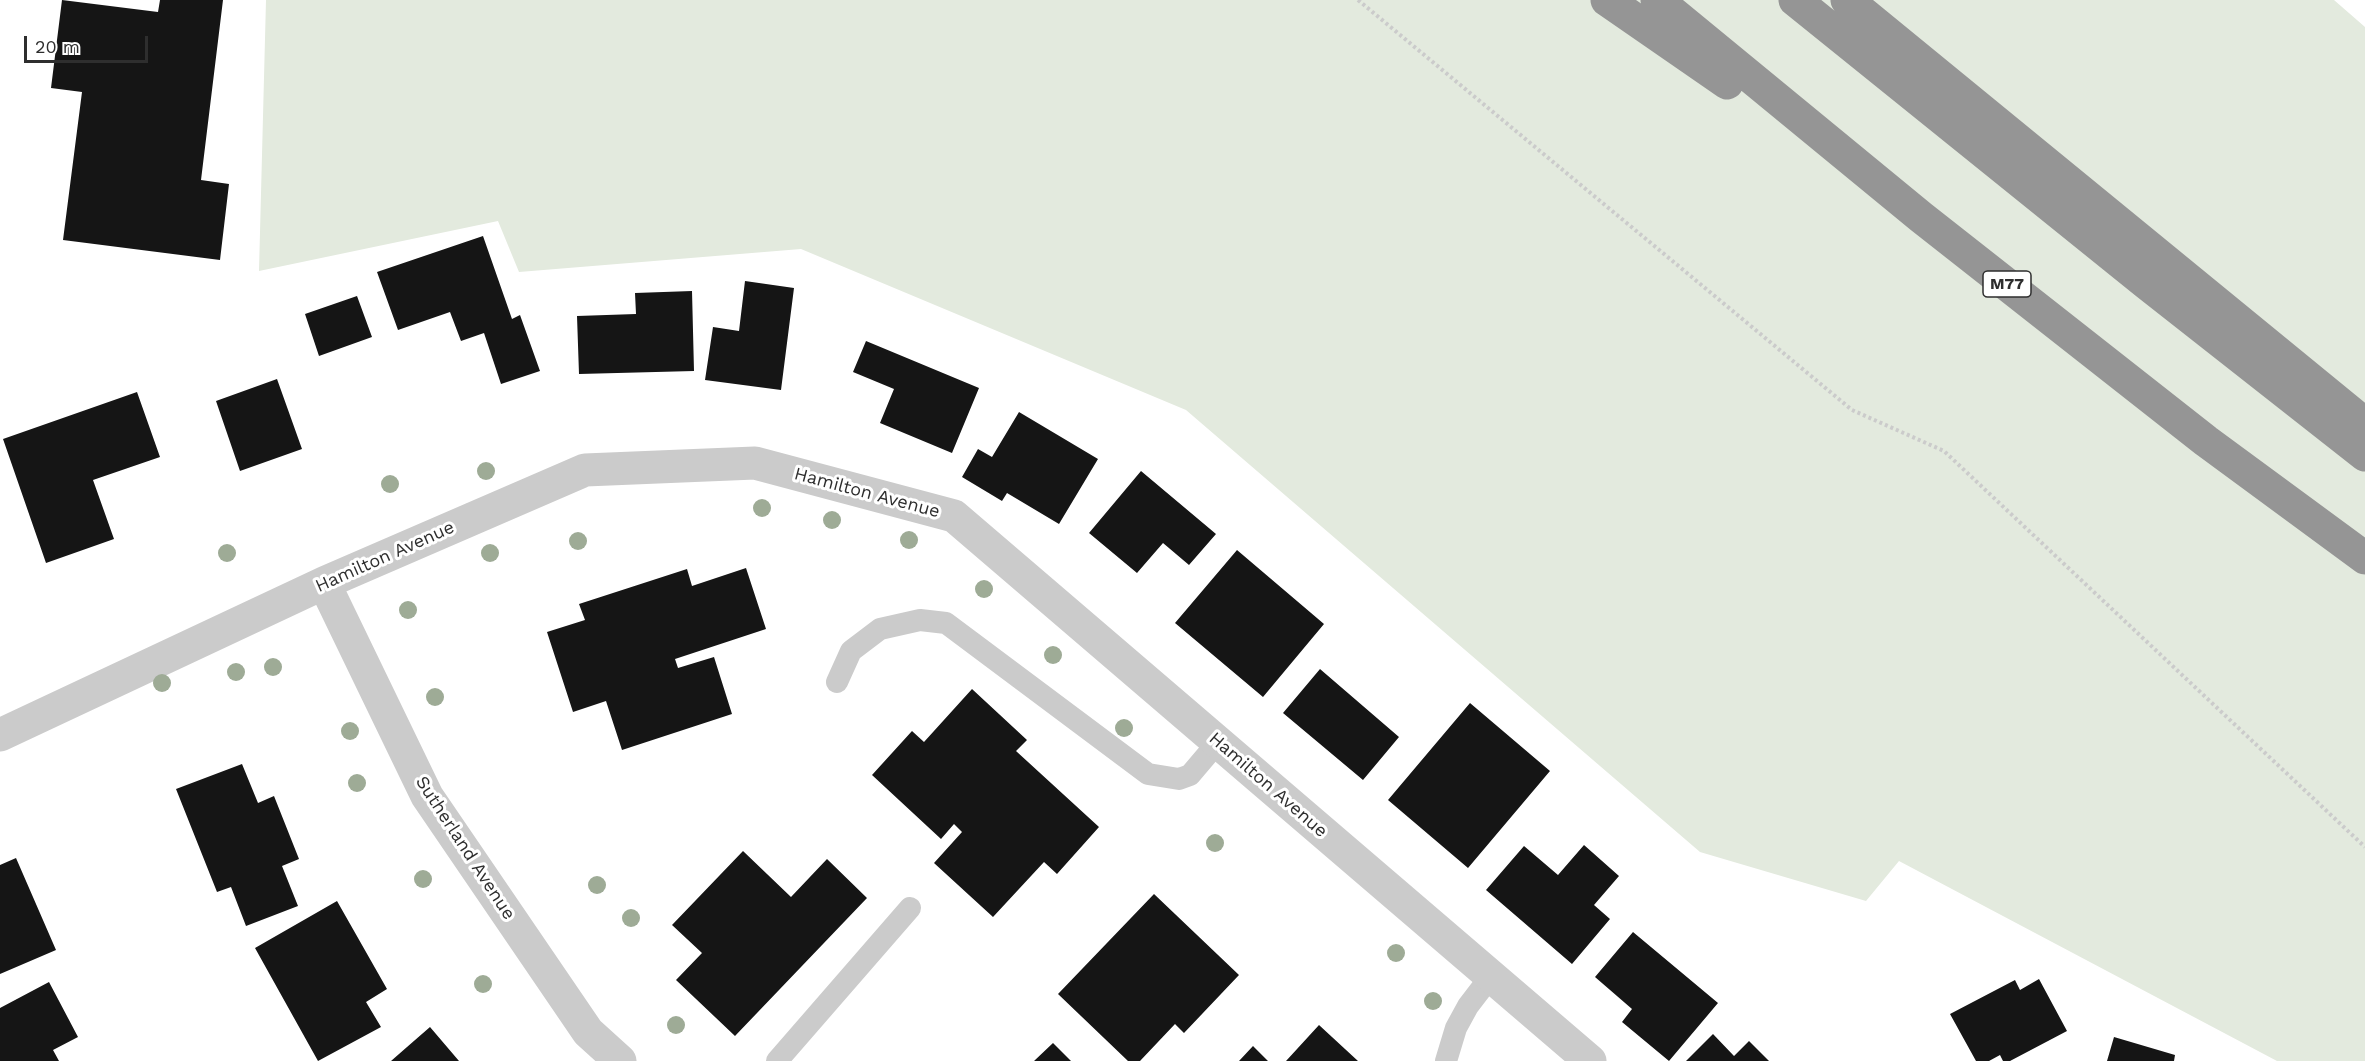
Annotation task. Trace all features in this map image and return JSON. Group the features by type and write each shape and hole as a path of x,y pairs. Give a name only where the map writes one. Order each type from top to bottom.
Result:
{"highway":[{"name":"M77","path":"1607,0 1921,217"},
{"name":"M77","path":"1657,0 1921,217 2206,441 2365,558"},
{"path":"1796,0 2171,303 2365,455"},
{"path":"1847,0 2365,424"}],"street":[{"name":"Hamilton Avenue","path":"0,735 324,583 585,470 755,463 954,516 1590,1061"},
{"name":"Sutherland Avenue","path":"324,583 427,796 588,1032 620,1061"}],"lane":[{"path":"837,682 851,651 880,629 920,620 946,623 1148,774 1179,779 1190,775 1218,742"},
{"path":"777,1061 910,908"},
{"path":"1446,1061 1456,1028 1468,1006 1491,976"}],"path":[{"path":"1359,0 1852,410 1944,451 2365,847"}],"shaded area":[{"path":"266,0 2334,0 2365,27 2365,1061 2277,1061 1899,861 1866,901 1700,852 1186,410 801,249 519,272 498,221 259,271"}],"building":[{"path":"62,0 158,12 160,0 223,0 201,180 229,184 220,260 63,240 82,92 51,88"},
{"path":"483,236 512,319 520,315 540,371 501,384 484,333 461,341 450,312 398,330 377,272"},
{"path":"745,281 794,288 781,390 705,380 713,327 739,331"},
{"path":"692,291 694,371 579,374 577,316 636,314 635,293"},
{"path":"357,296 372,337 319,356 305,314"},
{"path":"866,341 979,388 952,453 880,423 894,389 853,372"},
{"path":"277,379 302,449 240,471 216,401"},
{"path":"137,392 160,457 93,480 114,539 46,563 3,439"},
{"path":"1019,412 1098,459 1059,524 1007,493 1002,501 962,477 978,449 992,457"},
{"path":"1141,471 1216,534 1189,565 1163,543 1137,573 1089,533"},
{"path":"1237,550 1324,624 1263,697 1175,623"},
{"path":"746,568 766,629 675,659 678,668 714,657 732,714 622,750 606,701 573,712 547,632 585,620 579,604 687,569 692,586"},
{"path":"1320,669 1399,737 1363,780 1283,713"},
{"path":"972,689 1027,740 1016,751 1099,827 1057,874 1044,862 993,917 934,863 962,832 954,824 941,839 872,775 912,731 924,742"},
{"path":"1470,703 1550,771 1468,868 1388,800"},
{"path":"242,764 258,803 274,796 299,859 282,866 298,906 246,926 231,887 217,892 176,789"},
{"path":"1584,845 1619,876 1594,905 1610,919 1572,964 1486,890 1524,846 1558,875"},
{"path":"743,851 791,897 827,859 867,898 735,1036 676,980 702,953 672,925"},
{"path":"16,858 56,950 0,974 0,865"},
{"path":"1154,894 1239,975 1184,1033 1175,1024 1140,1061 1128,1061 1058,994"},
{"path":"337,901 387,989 366,1002 381,1027 318,1061 255,948"},
{"path":"1633,932 1718,1003 1669,1061 1622,1022 1632,1009 1595,977"},
{"path":"2039,979 2067,1031 2010,1061 2003,1061 2000,1055 1989,1061 1976,1061 1950,1014 2015,980 2020,990"},
{"path":"49,982 78,1037 53,1050 59,1061 0,1061 0,1008"},
{"path":"1319,1025 1358,1061 1286,1061"},
{"path":"430,1027 459,1061 391,1061 407,1047"},
{"path":"1713,1034 1734,1056 1749,1041 1769,1061 1686,1061"},
{"path":"2114,1037 2175,1055 2174,1061 2107,1061"},
{"path":"1053,1043 1071,1061 1034,1061"},
{"path":"1253,1046 1268,1061 1239,1061"}]}
